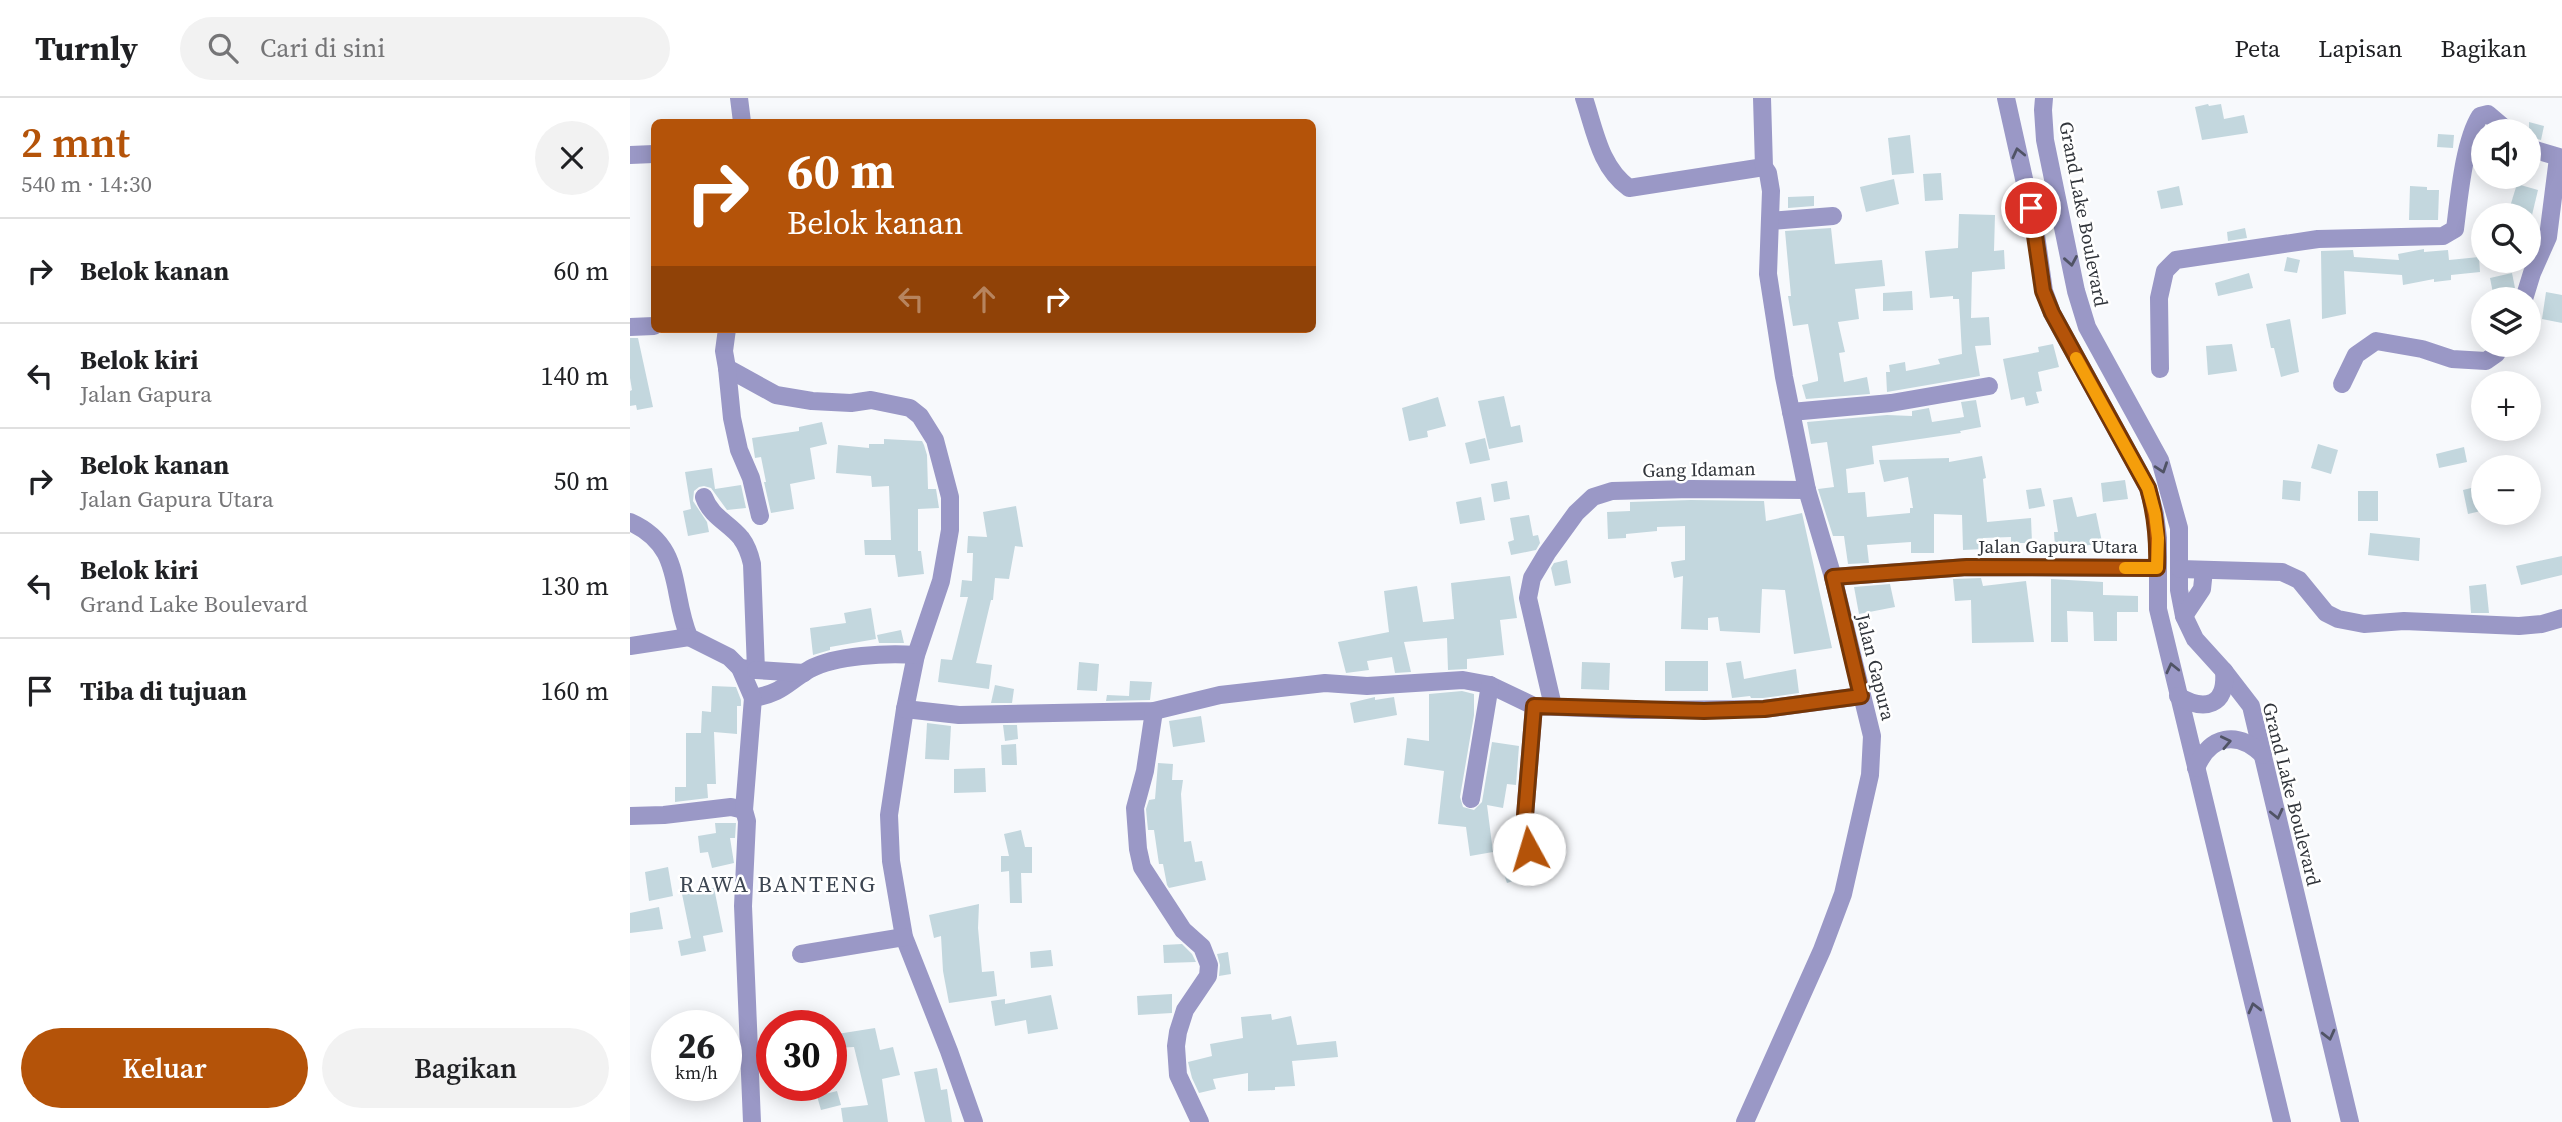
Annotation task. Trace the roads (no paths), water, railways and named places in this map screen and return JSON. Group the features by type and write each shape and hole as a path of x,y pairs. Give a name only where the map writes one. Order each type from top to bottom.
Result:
{"street":[{"path":"739,98 742,119"},
{"path":"1584,98 1605,163 1616,179 1629,188 1764,167"},
{"name":"Jalan Gapura","path":"1745,1122 1822,950 1843,894 1870,775 1872,736 1833,577 1807,490 1791,412 1768,274 1771,191 1768,173 1764,167 1762,98"},
{"path":"2006,98 2035,228 2043,291 2052,313 2148,488 2158,538 2158,609 2282,1122"},
{"name":"Grand Lake Boulevard","path":"2044,98 2045,140 2087,327 2160,460 2179,528 2179,590 2184,616 2195,639 2224,671 2250,706 2350,1122"},
{"path":"2478,119 2488,114 2494,119"},
{"path":"2160,369 2159,298 2165,271 2176,260 2318,239 2443,236 2455,229 2471,140"},
{"path":"2528,287 2548,237 2560,158 2541,152"},
{"path":"630,155 651,154"},
{"path":"1770,221 1833,216"},
{"path":"630,327 651,326"},
{"path":"726,333 724,351 734,429 739,450 751,478 760,516"},
{"path":"2342,384 2356,355 2376,341 2422,349 2452,359 2486,361 2492,357"},
{"path":"727,368 776,395 838,402 871,400 910,408 920,416 935,440 950,497 950,530 941,581 916,655 905,709 889,815 891,861 904,937 974,1122"},
{"path":"1791,412 1891,403 1989,386"},
{"name":"Gang Idaman","path":"1553,706 1528,598 1532,578 1547,553 1576,513 1593,497 1612,491 1807,490"},
{"path":"704,497 708,509 741,537 752,564 748,669 753,698 744,810 747,821 743,906 752,1122"},
{"path":"630,522 645,528 659,540 669,556 682,621 689,637"},
{"name":"Jalan Gapura Utara","path":"1833,577 1967,567 2157,568"},
{"path":"2180,569 2282,572 2299,580 2326,613 2338,619 2364,624 2404,621 2519,626 2542,624 2562,618"},
{"path":"2184,616 2202,589 2204,570"},
{"path":"630,646 689,637 748,669 804,673"},
{"path":"753,698 773,694 812,668 850,658 888,653 916,655"},
{"path":"2178,696 2190,703 2212,704 2223,693 2224,671"},
{"path":"905,709 959,715 1154,711 1220,695 1325,683 1367,686 1463,680 1490,685 1534,706 1704,711 1764,709 1861,696"},
{"path":"1471,799 1490,685"},
{"path":"1529,849 1524,828 1534,706"},
{"path":"1154,711 1145,771 1135,808 1138,849 1142,866 1183,930 1202,947 1209,965 1208,976 1185,1010 1176,1046 1178,1075 1200,1122"},
{"path":"2196,768 2206,750 2220,741 2230,739 2251,743 2263,755"},
{"path":"630,816 731,807 744,810"},
{"path":"802,954 904,937"}],"district":[{"name":"RAWA BANTENG","path":"778,884"}]}
